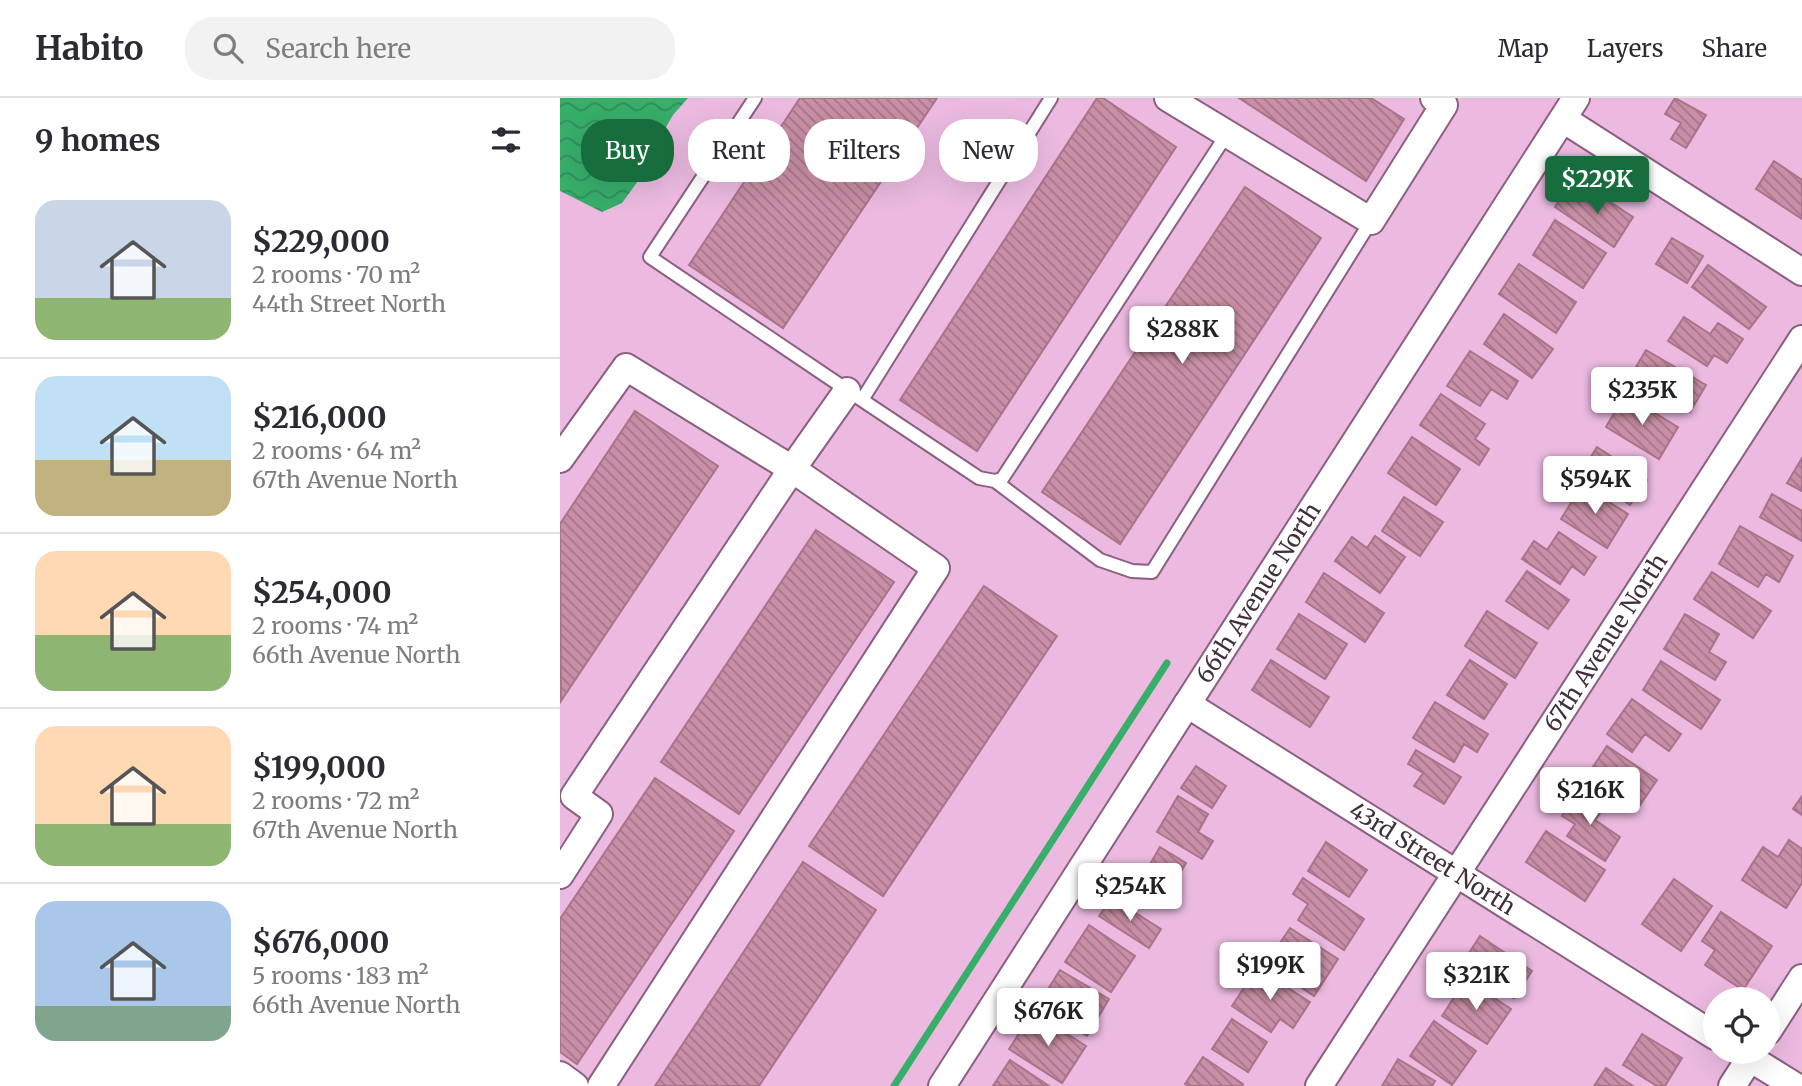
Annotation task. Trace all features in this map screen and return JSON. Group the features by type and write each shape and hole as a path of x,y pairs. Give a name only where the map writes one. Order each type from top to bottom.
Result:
{"street":[{"path":"1168,98 1371,221 1444,105 1434,98"},
{"path":"1569,108 1802,272"},
{"name":"66th Avenue North","path":"942,1086 1569,108"},
{"name":"67th Avenue North","path":"1319,1086 1802,339"},
{"path":"560,459 626,367 792,469 936,568 601,1086"},
{"path":"560,875 599,814 574,796 792,469 855,396"},
{"name":"43rd Street North","path":"1187,704 1703,1028"},
{"path":"1780,1012 1802,978"},
{"path":"1732,1086 1743,1064"},
{"path":"1763,1064 1795,1086"},
{"path":"560,1076 575,1086"}],"lane":[{"path":"755,98 650,257 979,478 995,481 1100,560 1132,571 1152,572 1371,221"},
{"path":"855,396 1052,98"},
{"path":"995,481 1002,479 1227,134"}],"water":[{"path":"560,98 688,98 671,119 581,119 581,182 637,182 622,203 602,212 560,191"}],"building":[{"path":"800,98 937,98 923,119 804,119 804,182 881,182 783,328 689,265 744,182 790,182 790,119 786,119"},
{"path":"1097,98 1103,98 1176,147 977,451 900,400"},
{"path":"1239,98 1371,98 1404,119 1366,181"},
{"path":"1675,98 1706,115 1686,148 1671,139 1681,123 1665,114"},
{"path":"1774,161 1802,180 1802,219 1756,189"},
{"path":"1245,187 1321,238 1120,544 1042,492"},
{"path":"1589,188 1633,217 1614,247 1555,207 1564,193 1579,203"},
{"path":"1555,220 1606,253 1583,288 1533,255"},
{"path":"1672,238 1703,256 1687,283 1656,264"},
{"path":"1519,264 1576,302 1556,333 1499,294"},
{"path":"1708,265 1766,307 1749,329 1692,287"},
{"path":"1504,314 1553,349 1532,378 1484,344"},
{"path":"1684,317 1710,334 1718,323 1743,339 1727,363 1714,355 1707,366 1668,341"},
{"path":"1646,350 1706,385 1690,412 1630,377"},
{"path":"1470,351 1518,381 1507,399 1491,389 1480,406 1447,386"},
{"path":"1441,394 1485,424 1475,439 1489,449 1479,465 1420,425"},
{"path":"1625,395 1678,427 1659,459 1606,427"},
{"path":"635,411 718,466 561,701 560,524"},
{"path":"1412,437 1460,469 1436,505 1388,473"},
{"path":"1597,447 1647,480 1630,505 1581,473"},
{"path":"1802,458 1802,491 1787,483"},
{"path":"1582,485 1628,514 1607,548 1561,519"},
{"path":"1772,494 1802,511 1802,541 1760,517"},
{"path":"1404,497 1443,522 1420,556 1382,531"},
{"path":"1740,526 1793,556 1779,582 1766,574 1758,587 1719,564"},
{"path":"816,530 894,582 739,814 661,762"},
{"path":"1559,532 1596,557 1584,575 1572,566 1560,584 1522,559 1534,541 1547,550"},
{"path":"1375,536 1405,557 1380,593 1335,561 1352,537 1367,548"},
{"path":"1527,571 1569,600 1548,629 1506,601"},
{"path":"1712,572 1771,611 1753,638 1694,599"},
{"path":"1324,573 1384,613 1365,642 1306,602"},
{"path":"984,586 1057,636 883,896 809,846"},
{"path":"1487,611 1537,643 1515,678 1465,646"},
{"path":"1299,614 1347,644 1325,679 1277,649"},
{"path":"1685,614 1719,634 1709,652 1726,662 1715,680 1664,649"},
{"path":"1271,660 1329,697 1310,727 1252,690"},
{"path":"1470,660 1507,684 1484,719 1447,695"},
{"path":"1661,661 1720,700 1701,729 1643,690"},
{"path":"1632,699 1681,734 1669,751 1645,734 1632,752 1607,734"},
{"path":"1435,702 1488,734 1477,752 1464,744 1454,762 1413,738"},
{"path":"1607,746 1657,780 1640,805 1615,788 1607,800 1582,783"},
{"path":"1416,750 1461,777 1444,804 1414,786 1423,773 1408,764"},
{"path":"1196,766 1226,786 1212,808 1181,788"},
{"path":"655,778 734,831 577,1064 560,1052 560,919"},
{"path":"1578,792 1603,809 1595,820 1620,837 1605,861 1567,836 1575,824 1562,816"},
{"path":"1178,796 1208,814 1198,832 1213,841 1202,859 1157,832"},
{"path":"1802,796 1802,815 1793,809"},
{"path":"1546,831 1605,870 1585,901 1526,862"},
{"path":"1789,840 1802,849 1802,883 1786,908 1742,880 1763,847 1778,857"},
{"path":"1326,842 1367,870 1349,897 1308,871"},
{"path":"1160,847 1186,863 1164,900 1125,877 1133,865 1145,873"},
{"path":"803,862 876,910 759,1086 655,1086"},
{"path":"1303,878 1364,919 1344,950 1298,920 1308,904 1293,894"},
{"path":"1674,879 1712,906 1681,951 1642,924"},
{"path":"1112,898 1161,929 1149,948 1099,916"},
{"path":"1721,912 1772,946 1745,987 1738,987 1705,965 1715,950 1702,941"},
{"path":"1089,925 1135,956 1111,992 1065,962"},
{"path":"1290,928 1338,959 1314,996 1266,964"},
{"path":"1480,936 1532,971 1514,998 1462,964"},
{"path":"1257,968 1310,1002 1293,1028 1280,1019 1271,1032 1232,1006"},
{"path":"1060,970 1109,999 1087,1036 1054,1017 1061,1004 1045,994"},
{"path":"1466,979 1511,1009 1487,1044 1442,1016"},
{"path":"1033,1012 1086,1046 1062,1083 1009,1049"},
{"path":"1232,1019 1267,1042 1248,1072 1212,1049"},
{"path":"1434,1021 1476,1051 1452,1085 1410,1056"},
{"path":"1642,1034 1682,1058 1665,1086 1657,1086 1623,1065"},
{"path":"1203,1057 1243,1084 1242,1086 1185,1084"},
{"path":"1398,1059 1435,1081 1432,1086 1382,1086"},
{"path":"1010,1060 1049,1086 993,1086"},
{"path":"1606,1068 1633,1086 1594,1086"}],"waterway":[{"path":"894,1086 1167,663"}]}
